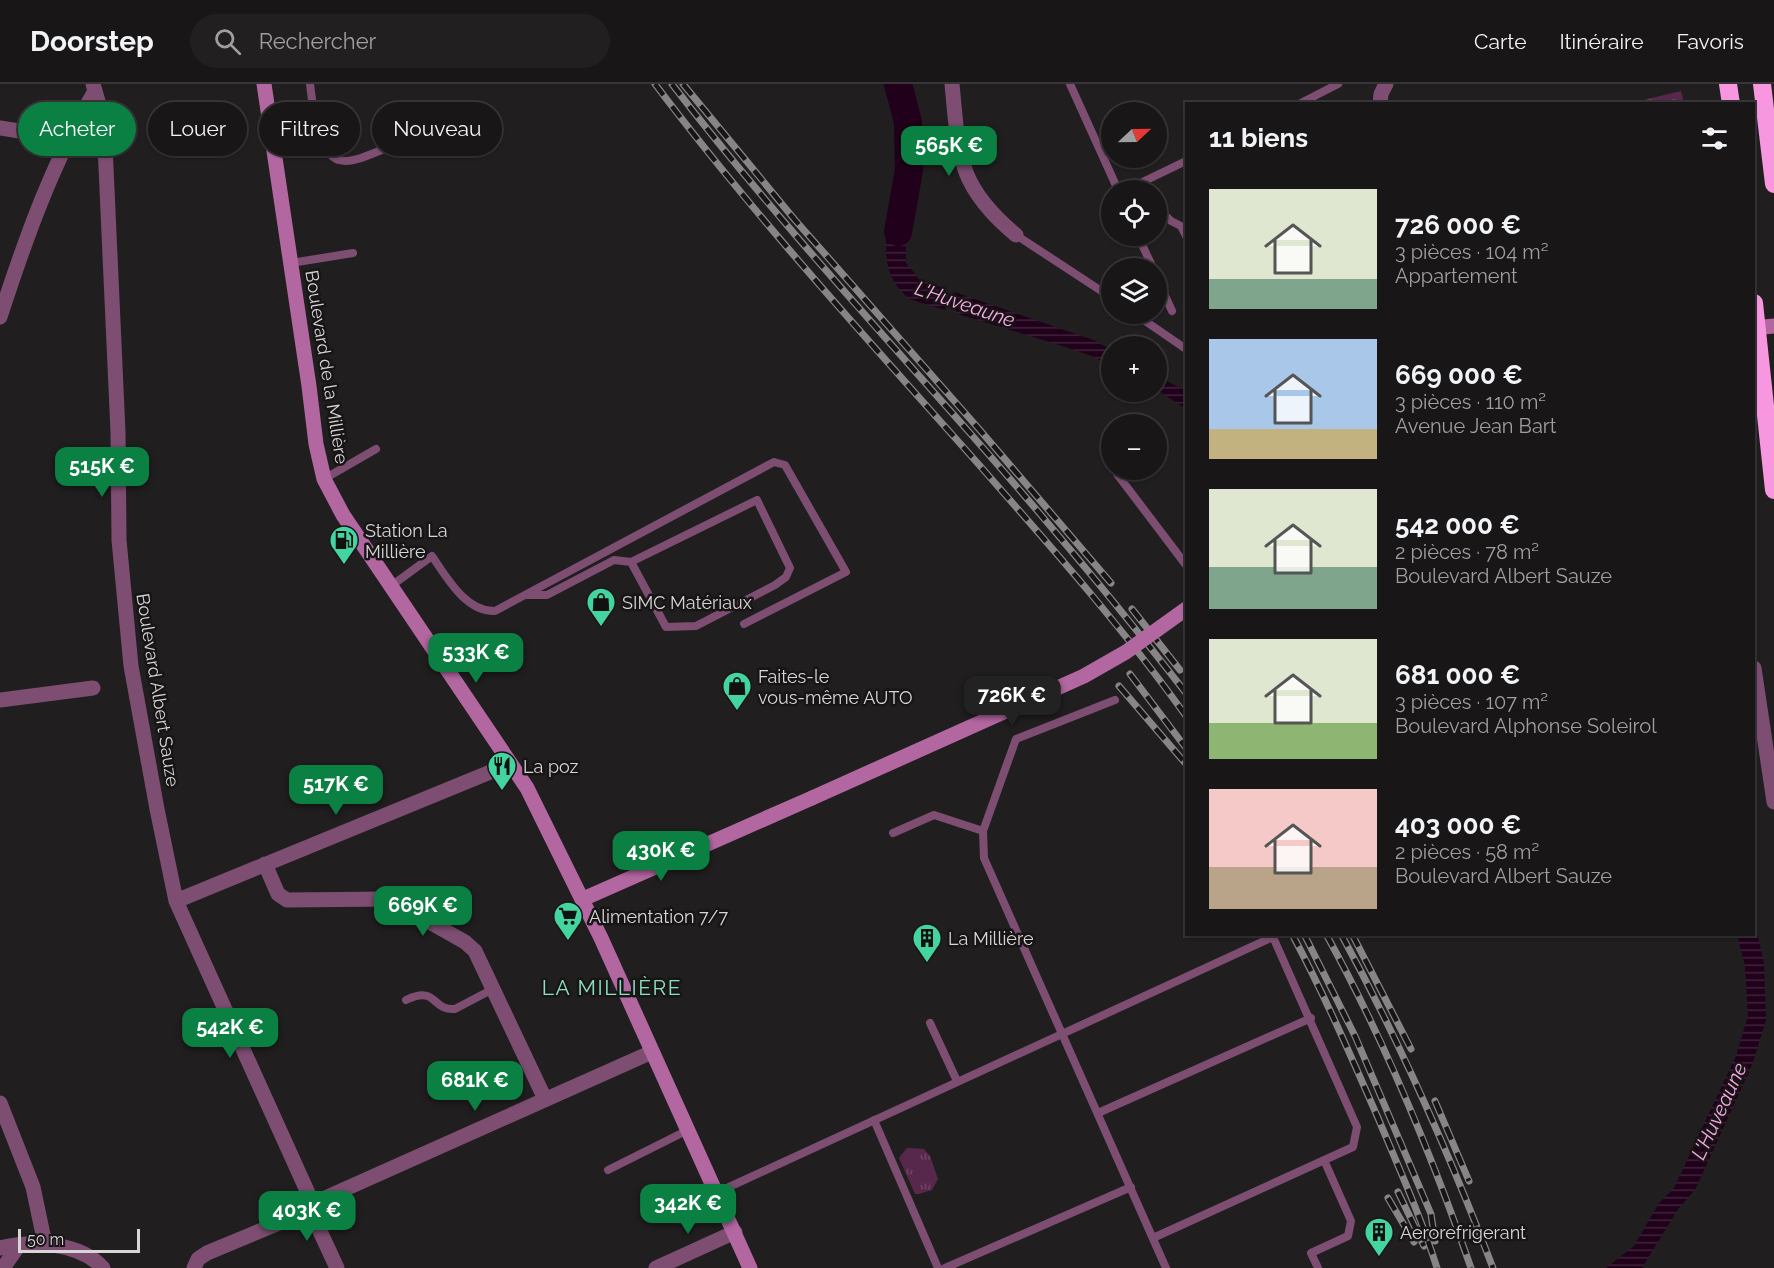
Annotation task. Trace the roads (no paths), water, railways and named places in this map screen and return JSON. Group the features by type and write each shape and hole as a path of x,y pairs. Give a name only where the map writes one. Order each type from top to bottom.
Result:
{"highway":[{"path":"1728,84 1731,102"},
{"path":"1762,84 1774,184"},
{"path":"1755,313 1774,490"}],"main road":[{"name":"Boulevard de la Millière","path":"264,84 316,444 324,479 343,515 527,788 583,899 750,1268"},
{"path":"1755,328 1774,326"},
{"path":"583,899 1084,676 1126,652 1185,610"}],"street":[{"path":"952,84 960,156 967,178 994,217 1016,235"},
{"path":"1380,102 1386,84"},
{"path":"86,102 94,87"},
{"name":"Boulevard Albert Sauze","path":"94,87 105,145 118,432 119,540 124,603 131,666 176,901 314,1204 318,1227 337,1268"},
{"path":"0,128 18,131"},
{"path":"0,317 23,245 62,156"},
{"path":"1755,675 1774,802"},
{"path":"0,700 93,688"},
{"path":"176,901 510,764"},
{"path":"264,864 278,894 287,900 389,899 465,942 475,951 545,1099"},
{"path":"194,1268 198,1259 207,1252 296,1216 314,1204 652,1052"},
{"path":"0,1103 33,1187 45,1244"},
{"path":"656,1268 735,1232"},
{"path":"0,1248 45,1244 86,1254 103,1268"},
{"path":"3,1268 19,1245"}],"lane":[{"path":"310,84 320,135 327,152 338,160 353,159 372,153"},
{"path":"1070,84 1113,180"},
{"path":"1303,102 1338,84"},
{"path":"1153,180 1185,162"},
{"path":"1167,217 1181,226 1185,234"},
{"path":"1016,235 1101,291"},
{"path":"291,263 353,253"},
{"path":"1167,300 1172,311"},
{"path":"1150,324 1185,348"},
{"path":"324,479 376,449"},
{"path":"391,586 432,556 469,603 483,612 495,611 774,462 785,465 846,572 744,624"},
{"path":"1122,480 1185,564"},
{"path":"526,595 547,595 614,560 631,562 757,500 790,568 786,577 775,585 696,626 666,627 631,562"},
{"path":"1115,700 1016,739 983,831 984,858 1166,1268"},
{"path":"893,833 933,815 983,831"},
{"path":"716,1193 1273,936 1357,1127 1353,1147 1153,1238"},
{"path":"405,1000 417,994 425,994 449,1010 493,989"},
{"path":"1098,1113 1311,1018"},
{"path":"930,1023 957,1081"},
{"path":"874,1120 938,1268"},
{"path":"608,1170 688,1130"},
{"path":"1318,1268 1311,1252 1348,1236 1351,1221 1324,1160"},
{"path":"945,1268 1131,1187"}],"water":[{"path":"892,193 917,197 906,239 906,263 920,280 1096,341 1101,344 1101,361 1056,344 909,299 895,284 889,271 886,238"},
{"path":"1167,381 1185,390 1185,408 1167,397"},
{"path":"1755,924 1764,963 1766,1020 1752,1065 1695,1190 1678,1209 1642,1268 1606,1268 1634,1246 1659,1203 1674,1188 1736,1056 1748,1016 1745,966 1737,936 1755,936"}],"waterway":[{"name":"L'Huveaune","path":"898,84 908,122 909,170 898,232"}],"railway":[{"path":"655,84 773,231 1087,589 1185,715"},
{"path":"672,84 780,217 1052,528 1185,692"},
{"path":"683,84 795,220 1111,583"},
{"path":"1132,609 1180,670"},
{"path":"1130,674 1185,747"},
{"path":"1119,686 1185,763"},
{"path":"1293,936 1326,1002 1378,1118 1417,1211 1437,1268"},
{"path":"1305,936 1355,1036 1431,1214 1435,1241"},
{"path":"1327,936 1368,1015 1406,1098 1471,1268"},
{"path":"1342,936 1423,1098 1493,1268"},
{"path":"1353,936 1411,1049"},
{"path":"1435,1101 1469,1181"},
{"path":"1398,1192 1424,1246"},
{"path":"1388,1198 1414,1242"}],"place":[{"name":"Station La Millière","path":"344,566"},
{"name":"SIMC Matériaux","path":"601,628"},
{"name":"Faites-le vous-même AUTO","path":"737,712"},
{"name":"La poz","path":"502,792"},
{"name":"Alimentation 7/7","path":"568,942"},
{"name":"La Millière","path":"927,964"},
{"name":"Aerorefrigerant","path":"1379,1258"}],"district":[{"name":"LA MILLIÈRE","path":"612,987"}]}
